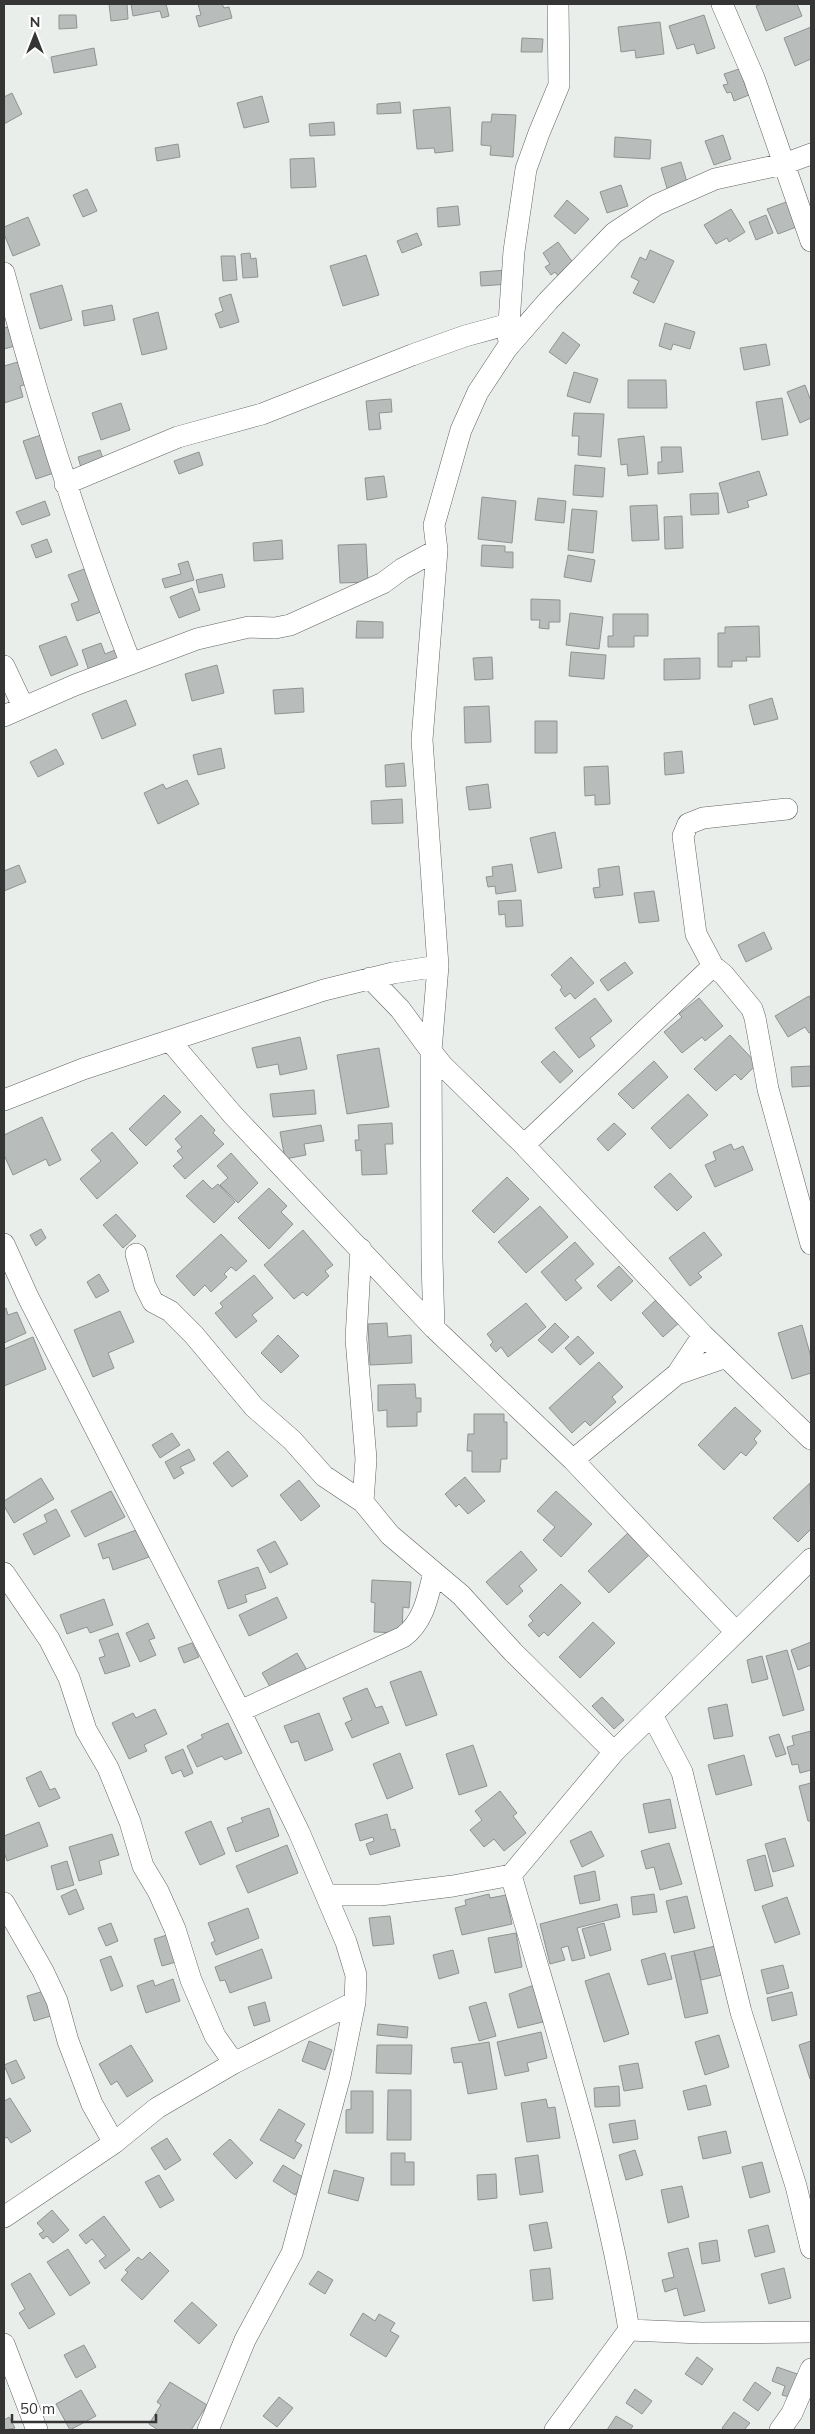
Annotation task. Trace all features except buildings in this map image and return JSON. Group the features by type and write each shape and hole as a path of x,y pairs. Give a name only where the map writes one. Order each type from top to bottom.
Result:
{"street":[{"path":"507,348 514,251 526,169 559,85 558,4"},
{"path":"722,4 754,78 811,241"},
{"path":"434,1328 431,1051 438,966 422,740 437,550 434,526 461,430 478,392 507,348 548,301 614,233 656,205 715,179 784,164 811,154"},
{"path":"4,273 29,367 65,484 130,664"},
{"path":"65,484 178,437 262,414 412,355 465,336 509,324"},
{"path":"4,716 24,706 197,639 230,630 250,627 275,628 290,625 382,583 402,569 437,550"},
{"path":"4,666 24,706"},
{"path":"786,808 703,818 688,824 683,836 696,934 712,966 729,982 752,1009 768,1088 811,1244"},
{"path":"4,1100 83,1069 324,990 370,978 438,966"},
{"path":"524,1145 712,966"},
{"path":"370,978 400,1009 442,1065 524,1145 703,1335 811,1439"},
{"path":"170,1042 232,1114 361,1248 434,1328 573,1460 736,1632"},
{"path":"4,1244 28,1296 240,1711 299,1832 326,1895 356,1975 355,2002 340,2076 292,2254 245,2340 210,2430"},
{"path":"361,1248 356,1338 366,1459 363,1502"},
{"path":"136,1254 145,1286 153,1302 170,1311 194,1335 254,1407 292,1440 324,1476 363,1502 390,1535 461,1595 513,1652 614,1752"},
{"path":"573,1460 677,1374 703,1335"},
{"path":"677,1374 726,1357"},
{"path":"326,1895 380,1895 453,1886 511,1875 614,1752 736,1632 810,1568"},
{"path":"240,1711 408,1633 413,1629 421,1616 434,1572"},
{"path":"4,1573 49,1639 69,1678 86,1730 108,1768 130,1822 143,1866 158,1891 175,1929 191,1980 216,2036 234,2063"},
{"path":"652,1715 682,1772 741,2012 796,2186 811,2248"},
{"path":"511,1875 604,2203 618,2260 629,2330 555,2430"},
{"path":"4,1903 43,1971 58,2002 68,2041 92,2104 114,2143"},
{"path":"4,2217 114,2143 157,2108 234,2063 355,2002"},
{"path":"629,2330 701,2333 811,2332"},
{"path":"4,2344 37,2430"},
{"path":"780,2430 792,2413 811,2369"}]}
